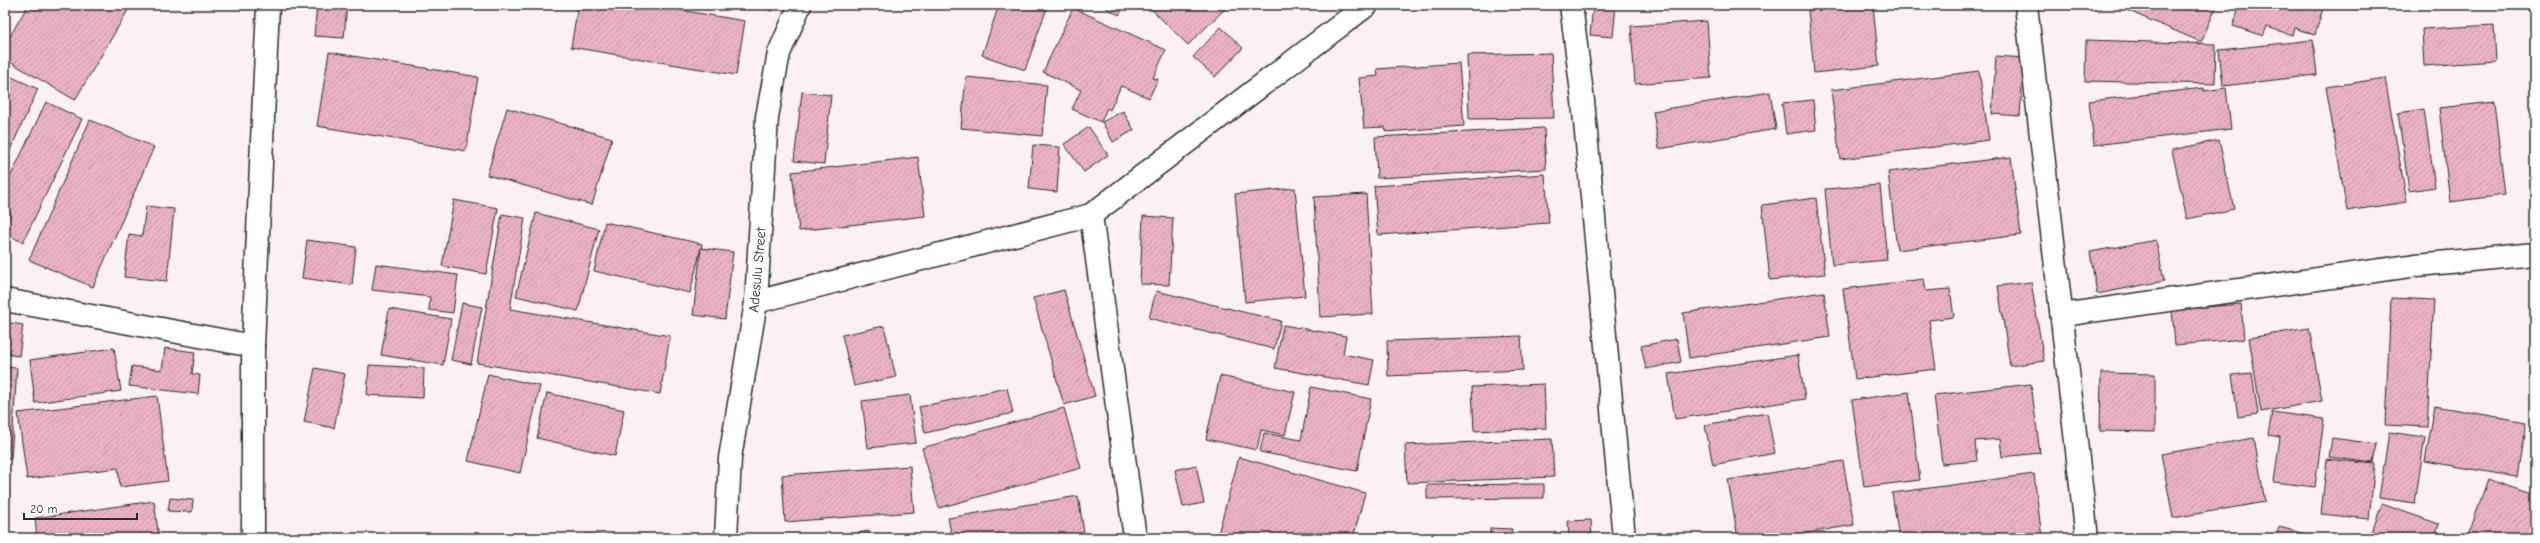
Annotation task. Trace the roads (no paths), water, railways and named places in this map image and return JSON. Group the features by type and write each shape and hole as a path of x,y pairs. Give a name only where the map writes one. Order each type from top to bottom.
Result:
{"street":[{"path":"253,538 253,346 268,5"},
{"name":"Adesulu Street","path":"726,538 730,458 756,302 767,117 779,53 800,5"},
{"path":"756,302 1091,214 1368,5"},
{"path":"1571,5 1584,109 1624,538"},
{"path":"2026,5 2087,538"},
{"path":"1091,214 1135,538"},
{"path":"2062,315 2417,265 2535,254"},
{"path":"5,300 253,346"}]}
